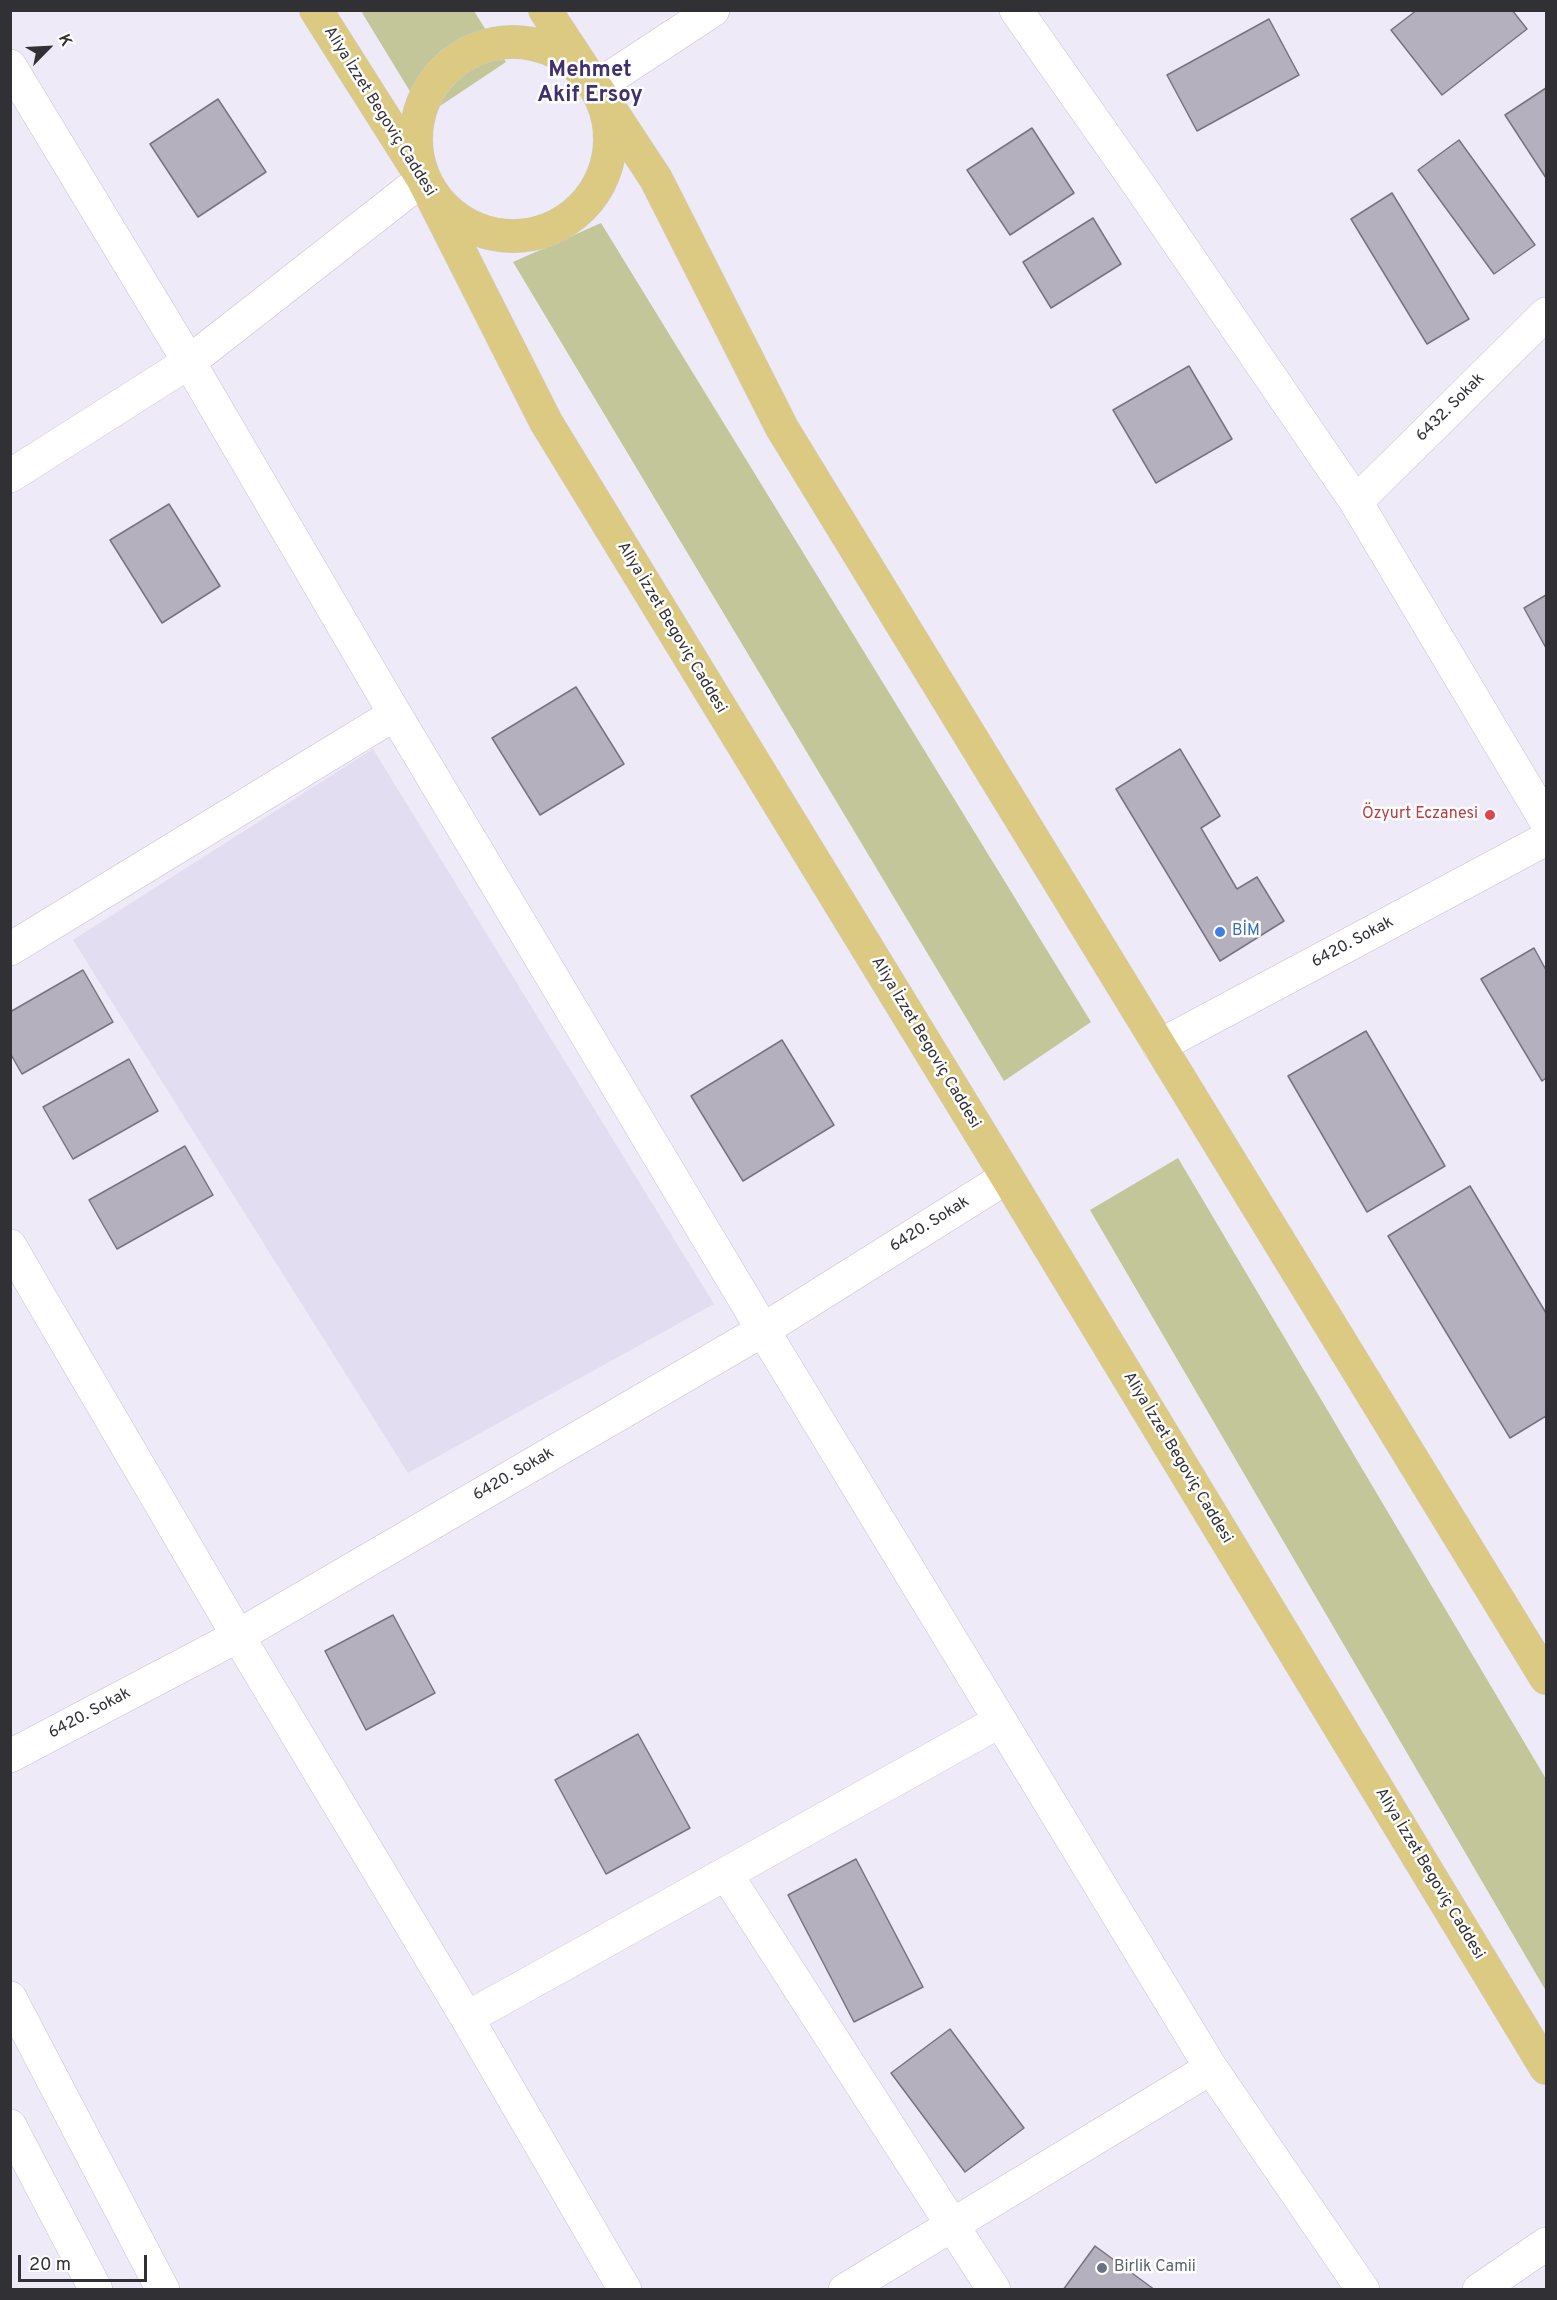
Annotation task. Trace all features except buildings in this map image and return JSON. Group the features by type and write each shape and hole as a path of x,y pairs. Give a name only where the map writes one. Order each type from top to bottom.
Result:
{"main road":[{"name":"Aliya İzzet Begoviç Caddesi","path":"316,10 423,178 546,422 1007,1177 1546,2068"},
{"path":"545,10 656,179 782,428 1546,1678"},
{"path":"513,41 546,46 574,62 596,87 608,116 610,148 602,179 585,206 559,226 529,236 496,236 466,226 441,205 423,178 415,147 417,115 431,85 452,61 482,45 513,41"}],"street":[{"path":"596,87 713,10"},
{"path":"1016,10 1356,502 1546,821"},
{"path":"10,66 189,362 395,714 763,1330 1211,2068 1363,2289"},
{"path":"10,476 189,362 423,178"},
{"name":"6432. Sokak","path":"1356,502 1546,314"},
{"path":"10,949 395,714"},
{"name":"6420. Sokak","path":"1160,1046 1546,839"},
{"name":"6420. Sokak","path":"10,1756 238,1636 763,1330 1007,1177"},
{"path":"10,1246 625,2289"},
{"path":"467,2018 1000,1721"},
{"path":"726,1874 994,2289"},
{"path":"10,1998 163,2289"},
{"path":"845,2289 1211,2068"},
{"path":"10,2126 96,2289"},
{"path":"1479,2289 1546,2244"}],"shaded area":[{"path":"373,749 714,1304 408,1473 73,940"}],"green space":[{"path":"361,11 474,11 506,62 425,116"},
{"path":"601,223 1091,1022 1004,1081 513,262"},
{"path":"1178,1158 1546,1779 1546,1991 1090,1210"}],"place":[{"name":"Özyurt Eczanesi","path":"1490,815"},
{"name":"BİM","path":"1220,932"},
{"name":"Birlik Camii","path":"1102,2268"}],"district":[{"name":"Mehmet Akif Ersoy","path":"590,84"}]}
